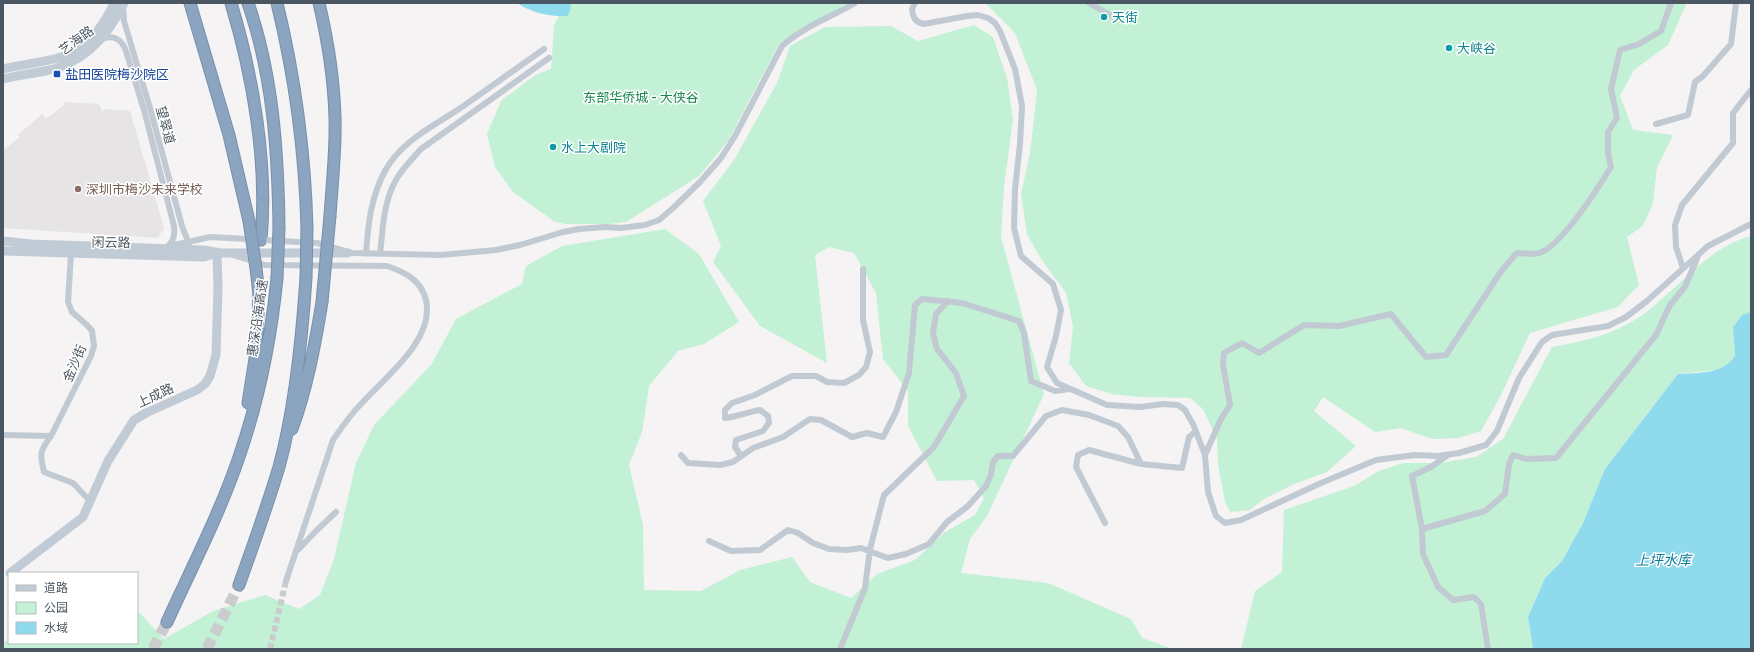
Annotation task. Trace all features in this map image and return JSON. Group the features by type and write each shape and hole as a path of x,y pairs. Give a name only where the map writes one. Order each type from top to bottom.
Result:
{"highway":[{"path":"190,3 229,135 249,221 256,268 259,321 255,359 239,457"},
{"path":"231,3 246,60 259,141 262,193 261,240"},
{"name":"惠深沿海高速","path":"168,622 219,509 239,457 264,366 270,335 277,278 279,227 276,149 262,53 248,3"},
{"path":"277,3 288,48 303,146 307,228 306,278 297,372 279,466"},
{"path":"239,585 279,466 299,412 315,345 322,302 330,216 335,118 329,57 319,3"}],"street":[{"name":"艺海路","path":"3,79 52,70 66,65 86,53 102,39 111,27 120,3"},
{"name":"艺海路","path":"3,70 61,57 79,48 91,38 120,3"},
{"name":"望翠道","path":"120,3 182,226 188,241 194,249"},
{"name":"闲云路","path":"3,241 30,244 194,249 228,254 348,253 441,255 473,253 520,245 563,232 590,228 633,227 659,220 700,182 721,158 735,136 782,46 790,39 818,22 855,3"},
{"path":"915,3 912,9 914,18 917,22 924,24 931,24 954,17 978,15 988,18 995,23 1000,31 1015,69 1022,106 1020,144 1015,189 1014,228 1021,256 1053,284 1061,310 1056,336 1047,367 1057,383 1107,405 1140,407 1163,404 1178,405 1185,410 1196,431 1205,456 1208,492 1216,516 1225,523 1241,520 1321,483 1376,460 1415,455 1438,456 1486,444 1497,431 1519,378 1542,342 1552,335 1608,326 1626,317 1647,301 1708,246 1751,224"},
{"path":"1090,3 1112,16"},
{"path":"1205,456 1221,419 1230,405 1223,364 1224,353 1242,343 1259,353 1304,325 1339,326 1390,314 1426,357 1446,355 1502,270 1518,253 1539,254 1554,244 1591,200 1610,167 1608,132 1617,118 1611,89 1620,50 1639,44 1661,31 1671,3"},
{"path":"1656,124 1688,115 1695,82 1703,76 1731,44 1736,3"},
{"name":"望翠道","path":"102,39 114,37 124,46 144,110 175,230 174,238 171,244 162,249"},
{"path":"366,254 369,213 386,170 395,157 413,138 460,108 544,49"},
{"path":"380,254 384,215 387,204 398,178 421,148 549,58"},
{"path":"1683,268 1676,247 1675,225 1682,205 1732,143 1733,112 1751,90"},
{"name":"闲云路","path":"162,249 188,241 210,237 317,243 348,253"},
{"name":"闲云路","path":"3,250 71,254 204,257 217,253"},
{"name":"上成路","path":"10,572 83,517 108,462 134,420 146,412 197,390 205,384 210,376 216,355 218,287 217,253"},
{"path":"1422,529 1485,511 1505,494 1509,464 1513,456 1526,459 1556,458 1656,335 1670,305 1685,287 1699,253"},
{"name":"金沙街","path":"71,254 68,294 69,308 92,332 94,346 91,356 51,436 44,445 40,456 44,472 73,483 90,501"},
{"path":"228,254 265,265 387,266 398,269 414,278 423,291 428,309 426,322 417,342 355,410 333,440 286,581"},
{"path":"741,456 735,447 736,440 763,431 769,423 768,416 760,410 736,417 725,418 725,410 732,403 755,395 792,376 816,376 827,382 844,383 859,375 866,367 870,352 863,320 863,270"},
{"path":"681,454 688,463 720,465 733,462 752,448 783,437 810,419 822,420 852,437 867,433 883,437 896,412 909,373 915,305 922,299 962,303 1019,321 1024,333 1031,381 1055,391 1069,389"},
{"path":"840,649 865,588 870,552 884,495 934,447 964,396 956,373 937,349 933,334 936,314 948,301"},
{"path":"709,541 731,551 760,550 788,530 798,533 813,543 829,549 847,550 861,548 888,558 906,554 929,544 947,522 968,506 986,486 991,475 993,462 998,456 1013,456 1046,416 1062,410 1089,415 1118,426 1128,437 1141,464"},
{"path":"1105,523 1076,467 1078,455 1089,450 1141,464 1182,468 1189,437 1196,431"},
{"path":"3,435 51,436"},
{"path":"1450,454 1431,467 1412,476 1422,529 1423,554 1438,587 1453,600 1474,597 1481,604 1488,649"},
{"path":"296,553 336,512"}],"shaded area":[{"name":"深圳市梅沙未来学校","path":"64,102 99,104 102,111 108,109 130,111 164,228 158,238 3,228 3,150 20,137 18,135 42,114 46,119 64,105"}],"green space":[{"name":"东部华侨城 - 大侠谷","path":"565,3 848,3 779,44 728,141 699,176 626,222 610,224 566,224 555,222 513,192 495,167 487,134 501,101 535,75 551,69 554,26"},
{"path":"985,3 1685,3 1686,5 1668,45 1634,70 1620,96 1633,130 1673,135 1657,168 1653,203 1643,226 1627,237 1639,285 1618,307 1530,333 1501,395 1481,431 1459,438 1432,439 1401,428 1375,432 1323,397 1314,411 1356,446 1327,472 1294,484 1264,499 1250,510 1230,512 1225,502 1218,464 1217,439 1203,409 1190,398 1139,397 1112,394 1086,386 1069,363 1073,326 1066,293 1041,259 1027,234 1021,194 1030,153 1037,90 1015,33"},
{"path":"974,25 993,37 1007,78 1013,119 1004,187 1001,237 1044,394 987,516 970,539 961,573 1048,583 1131,619 1142,638 1173,649 3,649 3,642 8,640 8,644 138,644 138,611 164,639 213,611 265,595 299,609 320,595 334,559 356,463 374,425 431,365 456,319 522,284 526,266 562,246 665,229 699,254 739,322 704,344 678,351 649,386 642,432 629,465 643,525 644,590 701,591 740,570 792,557 810,582 851,598 877,574 915,560 945,532 975,515 984,498 974,480 937,481 908,426 908,391 883,359 876,293 854,253 829,247 815,255 827,363 760,326 713,262 721,246 703,201 734,160 777,83 790,46 825,27 891,26 918,41"},
{"path":"1751,236 1751,312 1742,315 1733,327 1735,356 1729,364 1717,370 1678,374 1605,469 1583,523 1562,561 1545,578 1528,617 1533,649 1241,649 1255,591 1282,572 1284,510 1354,486 1379,471 1403,463 1440,463 1476,457 1503,439 1552,347 1594,338 1631,322 1655,305 1711,256 1724,247"}],"water":[{"path":"517,3 570,3 571,8 567,16 554,16 535,12"},
{"name":"上坪水库","path":"1751,312 1751,649 1533,649 1528,617 1545,578 1562,561 1583,523 1605,469 1678,374 1710,371 1730,362 1735,356 1733,327 1742,315"}],"tunnel":[{"path":"270,649 286,581"},
{"path":"207,649 239,585"},
{"path":"153,649 167,622"}],"place":[{"name":"天街","path":"1104,17"},
{"name":"大峡谷","path":"1449,48"},
{"name":"盐田医院梅沙院区","path":"57,74"},
{"name":"水上大剧院","path":"553,147"},
{"name":"深圳市梅沙未来学校","path":"78,189"}]}
